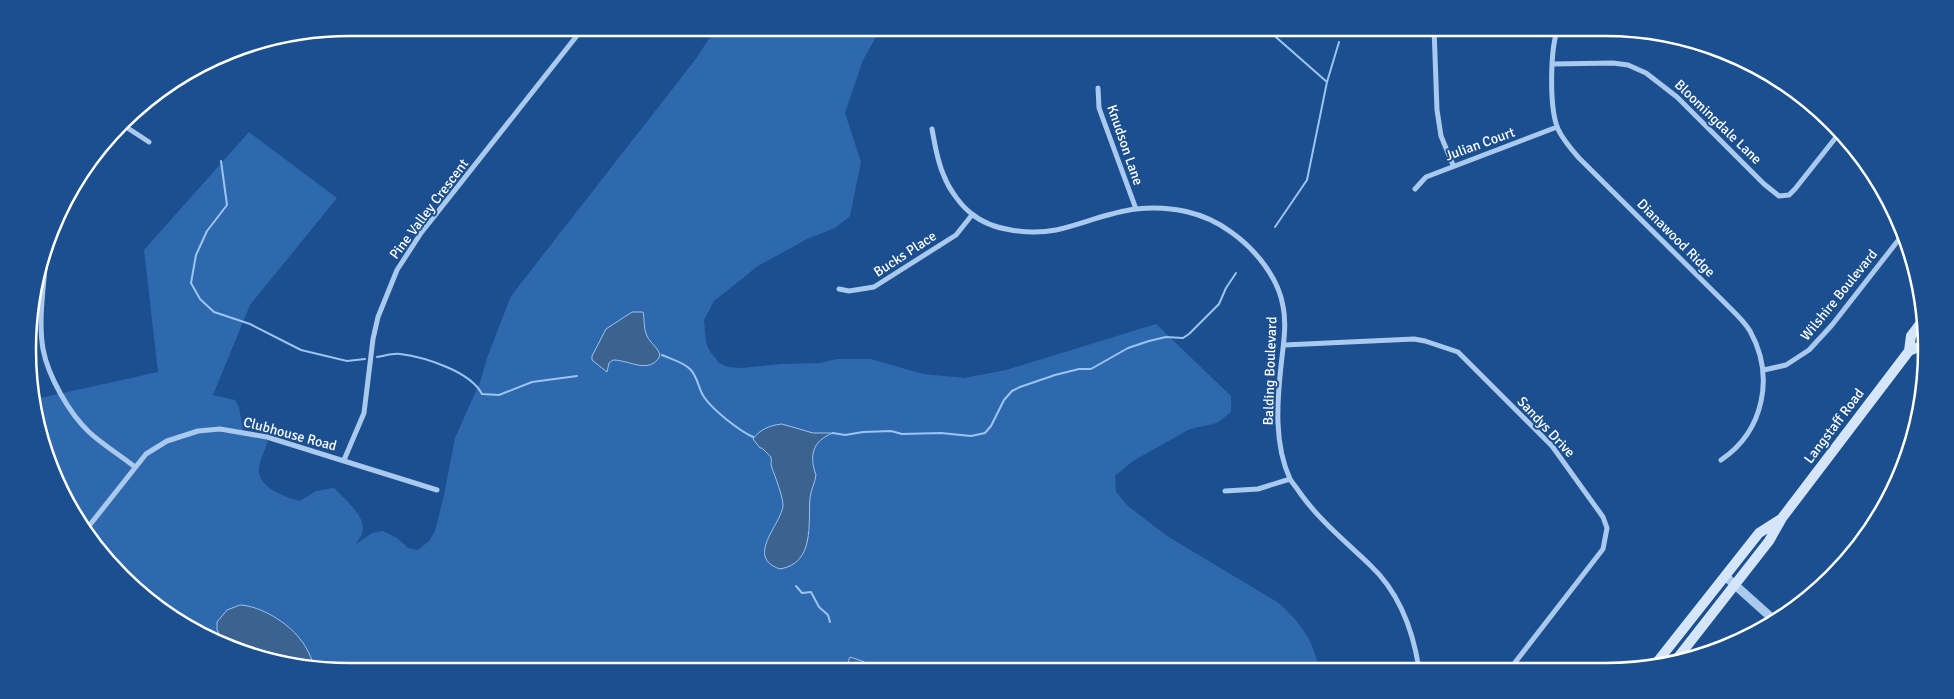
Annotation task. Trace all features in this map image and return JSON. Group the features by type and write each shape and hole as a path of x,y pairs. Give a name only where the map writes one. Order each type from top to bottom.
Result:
{"main road":[{"name":"Langstaff Road","path":"1681,653 1769,541 1782,518 1909,351 1910,336 1917,328"},
{"path":"1909,351 1918,347"},
{"name":"Langstaff Road","path":"1660,658 1759,533 1782,518"}],"street":[{"name":"Pine Valley Crescent","path":"344,460 364,413 373,339 378,316 397,270 421,233 577,36"},
{"path":"1434,36 1437,110 1442,136 1453,165"},
{"name":"Dianawood Ridge","path":"1556,36 1553,46 1553,95 1557,127 1566,144 1738,317 1749,330 1759,352 1764,370 1764,387 1755,420 1734,451 1721,460"},
{"name":"Bloomingdale Lane","path":"1553,64 1613,63 1628,65 1646,73 1677,97 1764,184 1779,196 1788,195 1795,189 1835,138"},
{"name":"Knudson Lane","path":"1098,88 1099,108 1136,209"},
{"name":"Julian Court","path":"1415,189 1426,177 1453,165 1557,127"},
{"path":"128,128 149,142"},
{"name":"Balding Boulevard","path":"932,129 936,153 944,177 958,198 972,215 999,227 1014,231 1039,232 1054,230 1136,209 1160,208 1198,214 1216,221 1243,242 1264,264 1277,286 1284,306 1284,345 1278,410 1282,450 1290,479 1320,519 1371,566 1392,592 1409,624 1418,663"},
{"name":"Bucks Place","path":"839,289 849,291 874,287 956,235 972,215"},
{"name":"Wilshire Boulevard","path":"1764,370 1786,365 1809,350 1832,325 1898,241"},
{"path":"44,278 41,326 43,348 47,364 61,395 84,426 135,467"},
{"name":"Sandys Drive","path":"1284,345 1414,339 1431,342 1458,352 1552,446 1597,506 1606,528 1604,550 1515,663"},
{"name":"Clubhouse Road","path":"90,525 146,454 167,441 198,431 220,429 267,437 437,490"},
{"path":"1225,490 1258,488 1290,479"},
{"path":"1725,576 1769,616"}],"shaded area":[{"path":"711,36 876,36 863,60 845,113 861,162 850,216 835,228 807,239 758,266 714,301 704,320 706,342 709,350 719,363 728,367 742,368 820,363 837,359 871,359 923,374 964,378 1006,370 1156,324 1231,396 1231,412 1217,423 1190,429 1133,461 1115,476 1116,492 1128,506 1167,536 1277,602 1292,616 1304,632 1314,650 1317,663 329,662 288,657 268,652 230,639 211,630 175,610 159,598 114,556 89,524 60,469 47,431 40,398 158,372 144,250 249,132 337,198 250,305 213,395 235,400 239,407 243,430 262,435 268,441 259,472 264,483 269,488 288,498 300,501 316,491 334,488 354,509 362,521 362,534 356,544 372,533 383,531 397,538 408,548 418,550 429,541 435,531 455,438 480,382 487,358 511,296 695,60"},
{"path":"632,312 643,312 647,336 658,350 660,356 656,362 645,366 613,360 609,363 607,372 592,360 592,356 606,329"},
{"path":"782,424 813,433 833,433 821,440 814,450 813,462 816,475 810,498 809,530 804,551 799,559 791,565 780,569 770,564 765,557 765,548 781,513 783,501 771,467 771,457 753,439 765,428"},
{"path":"240,605 248,606 273,616 295,633 305,645 312,660 268,652 219,634 217,622 227,610"},
{"path":"850,657 866,663 848,663"}],"waterway":[{"path":"1275,36 1327,82"},
{"path":"1275,227 1307,180 1327,82 1339,42"},
{"path":"221,161 227,205 207,231 196,255 191,283 200,299 214,312 250,324 301,350 347,361 365,359"},
{"path":"833,433 845,435 891,431 902,434 941,433 971,436 985,433 991,426 1004,400 1012,391 1020,387 1055,375 1079,369 1091,369 1128,348 1149,341 1166,337 1183,338 1219,304 1226,288 1236,273"},
{"path":"377,357 400,354 446,366 468,378 482,394 499,395 532,382 577,376"},
{"path":"662,355 690,369 695,375 702,394 713,408 740,430 753,437"},
{"path":"796,586 802,593 811,592 819,607 828,615 830,622"}]}
